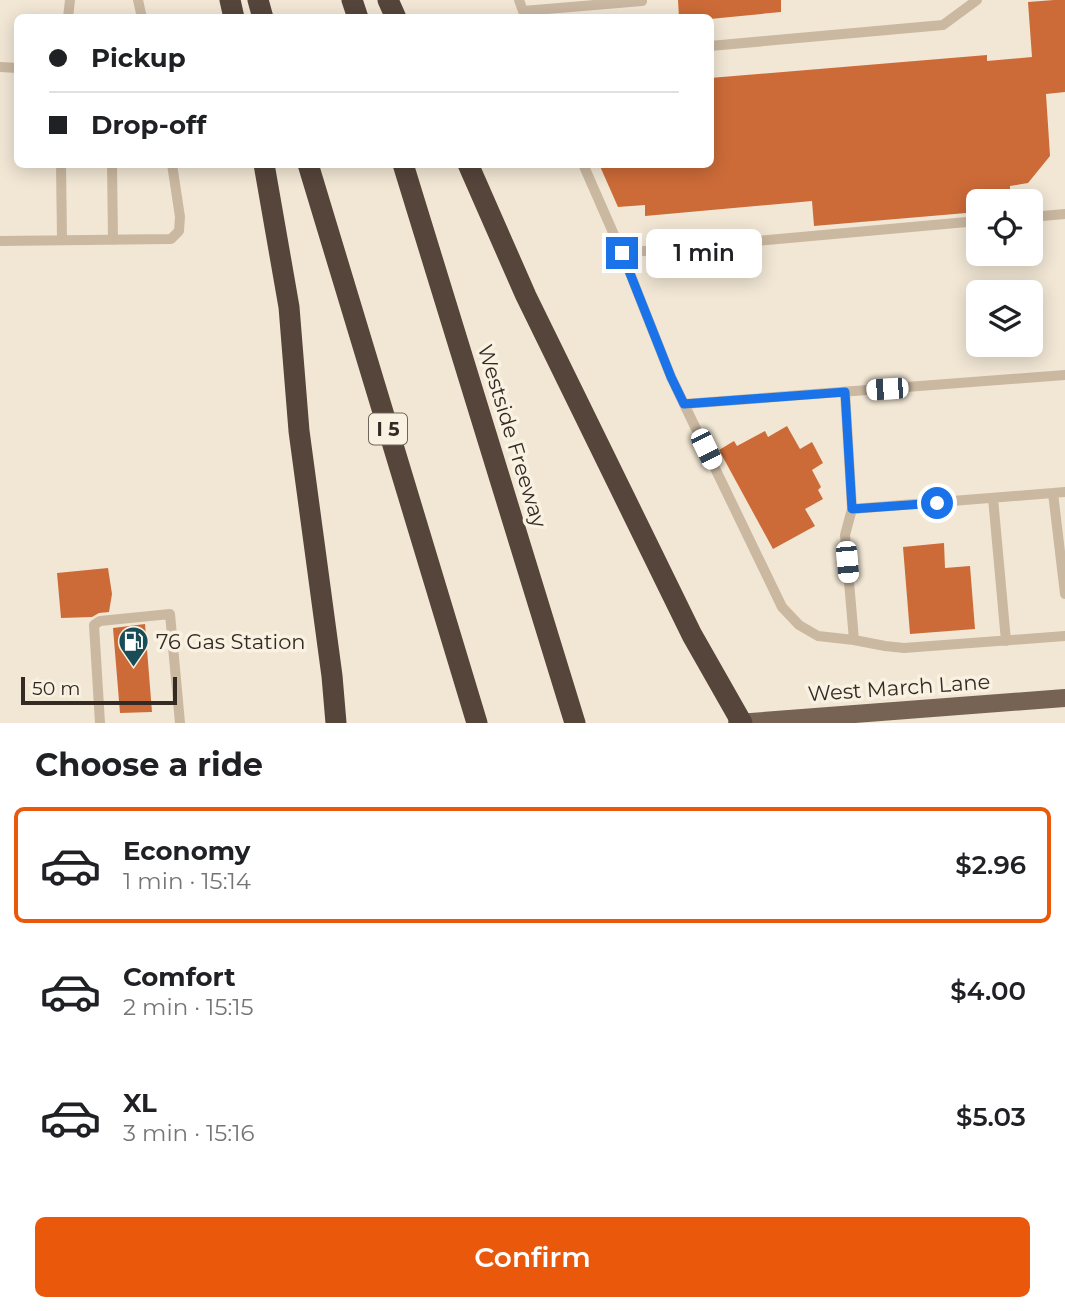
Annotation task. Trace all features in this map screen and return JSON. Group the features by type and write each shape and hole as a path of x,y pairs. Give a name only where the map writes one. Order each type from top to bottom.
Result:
{"highway":[{"path":"265,168 289,307 299,431 336,723"},
{"name":"I 5","path":"309,168 477,723"},
{"name":"Westside Freeway","path":"404,168 575,723"},
{"path":"470,168 526,296 680,610 741,723"}],"main road":[{"name":"West March Lane","path":"741,723 1065,698"}],"lane":[{"path":"519,0 523,12 642,0"},
{"path":"714,46 943,25 976,0"},
{"path":"61,168 62,240"},
{"path":"112,168 113,240"},
{"path":"0,241 171,239 179,231 180,217 173,168"},
{"path":"585,168 671,377 782,607 799,625 818,636 904,648 1065,636"},
{"path":"1043,216 1065,214"},
{"path":"622,253 966,222"},
{"path":"684,404 1065,375"},
{"path":"845,392 852,509 845,536 854,640"},
{"path":"852,509 1065,492"},
{"path":"1053,493 1065,594"},
{"path":"993,498 1006,642"},
{"path":"100,723 94,625 100,621 170,614 180,723"}],"building":[{"path":"678,0 781,0 781,12 714,19 714,14 679,14"},
{"path":"1065,0 1065,92 1046,94 1050,156 1028,183 1010,186 1010,189 966,189 966,213 814,226 812,201 645,216 645,205 618,207 601,168 714,168 714,78 987,55 987,61 1032,57 1028,2"},
{"path":"787,426 800,449 812,442 823,463 812,470 821,487 818,490 823,499 805,509 815,526 773,549 719,450 734,441 737,446 765,431 768,437"},
{"path":"944,543 945,568 970,566 975,629 910,634 903,547"},
{"path":"108,568 112,594 109,612 92,617 61,618 57,573"},
{"name":"76 Gas Station","path":"145,624 152,712 120,713 113,628"}],"place":[{"name":"76 Gas Station","path":"133,669"}],"route":[{"path":"622,253 684,404 845,392 852,509 937,503"}]}
